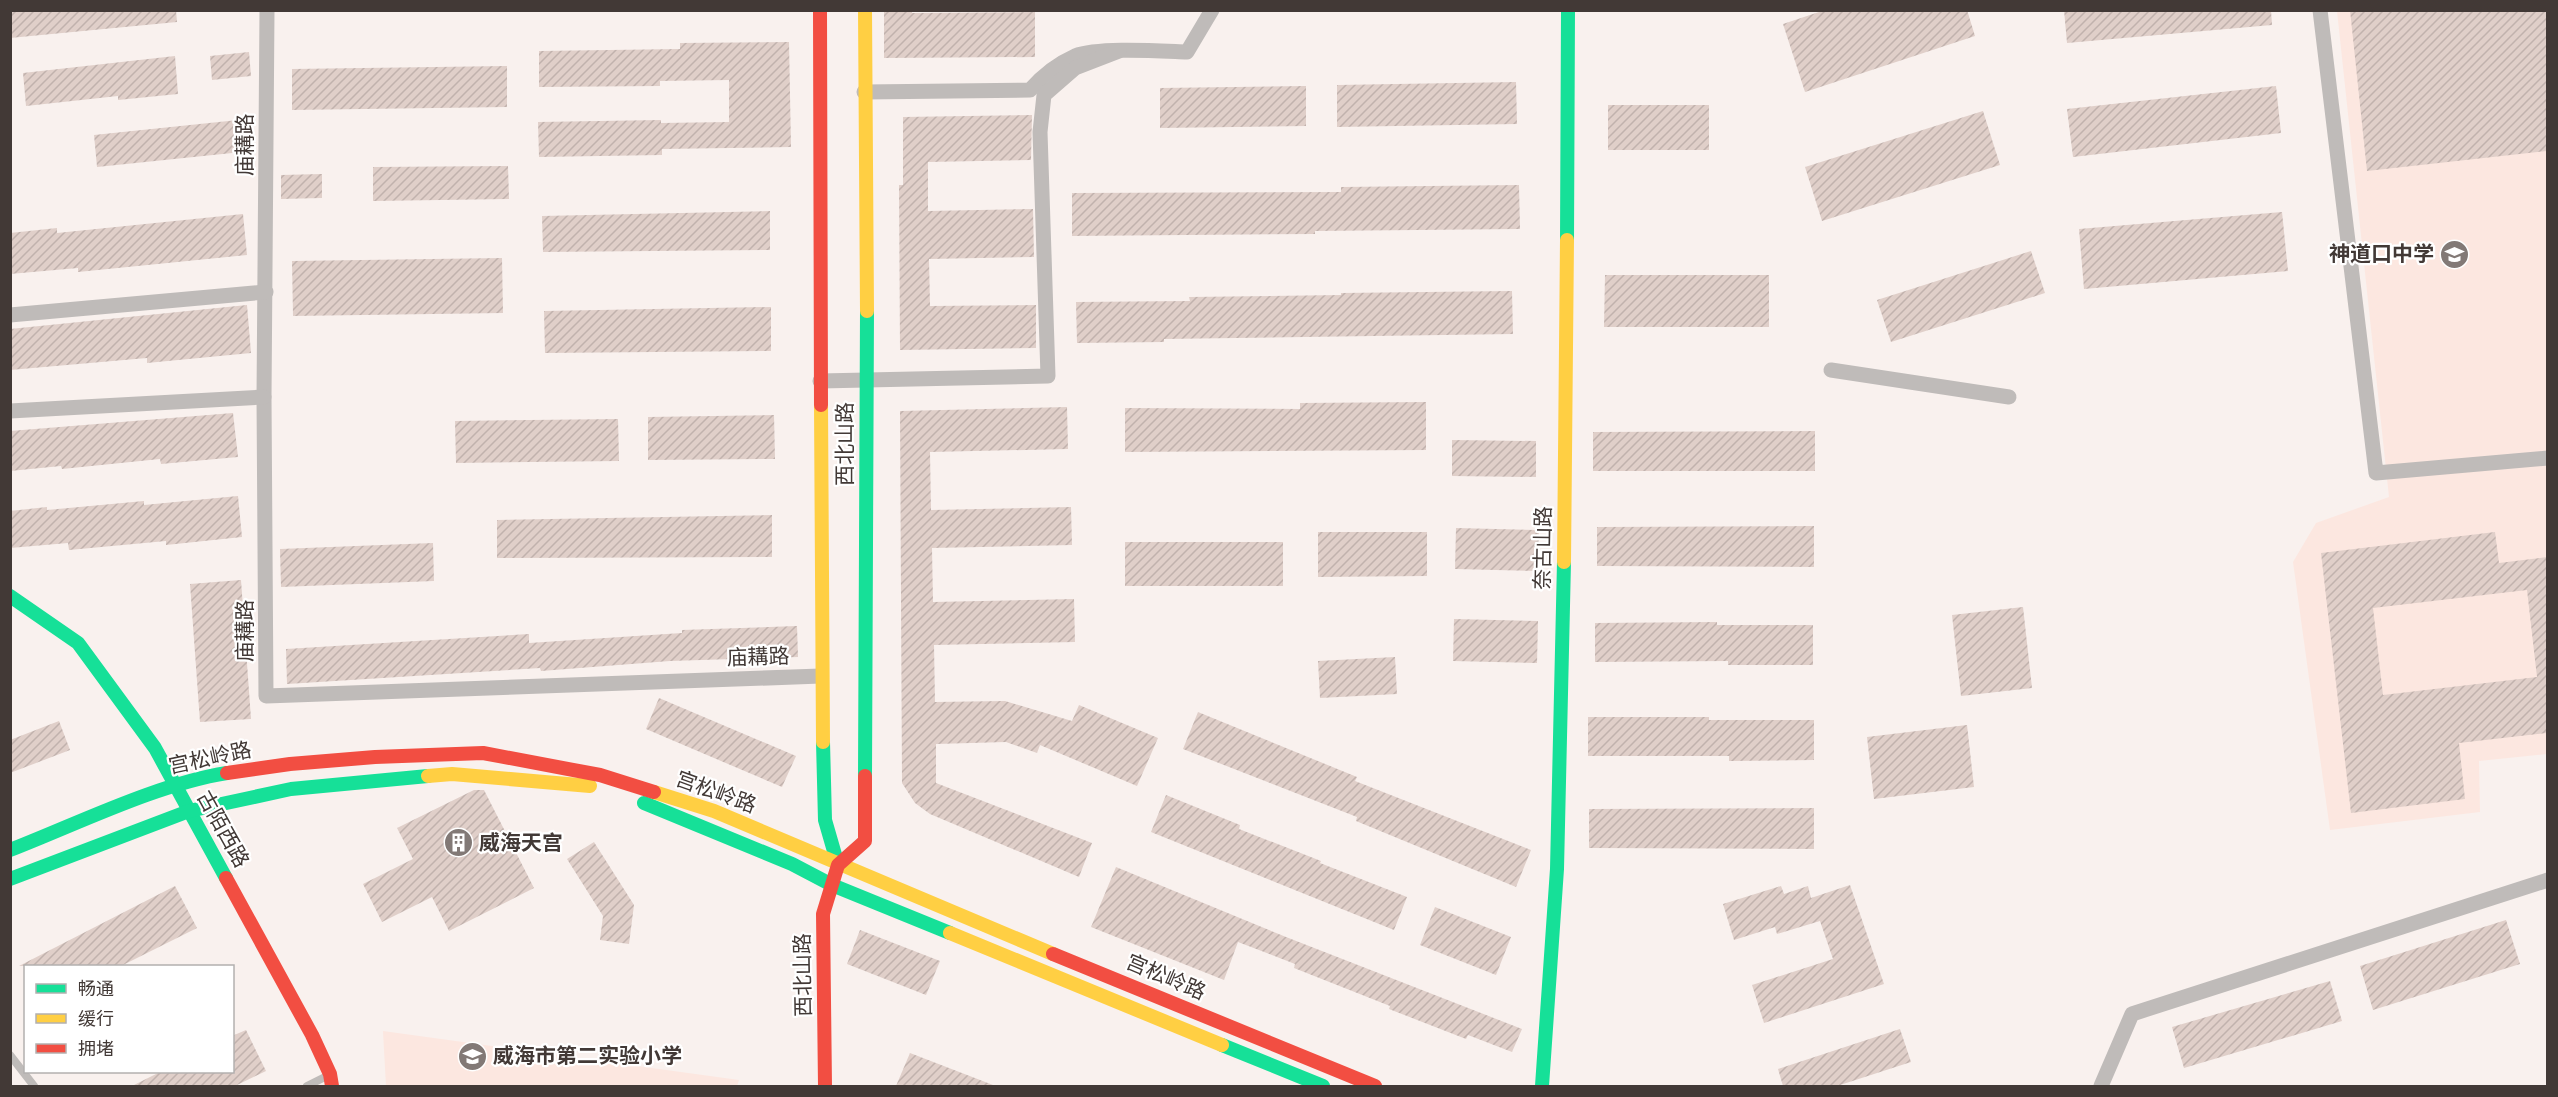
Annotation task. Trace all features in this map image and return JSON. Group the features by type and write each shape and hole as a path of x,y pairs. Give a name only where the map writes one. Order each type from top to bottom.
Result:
{"main road":[{"name":"西北山路","path":"820,10 821,676 825,820 838,865"},
{"name":"西北山路","path":"825,1086 823,914 838,865 865,841 867,380 865,10"},
{"name":"奈古山路","path":"1542,1086 1555,925 1557,857 1566,446 1568,10"},
{"name":"古陌西路","path":"10,596 78,643 154,748 312,1035 331,1080"},
{"name":"宫松岭路","path":"10,850 175,785 203,777 290,764 375,757 483,753 600,775 714,810 838,865 1375,1086"},
{"path":"10,879 189,811 291,789 452,774 609,788 792,864 832,885 1323,1086"}],"street":[{"name":"庙耩路","path":"267,10 264,397 266,696 821,676"},
{"path":"864,92 1030,90 1042,76 1076,56 1119,51 1187,52 1212,10"},
{"path":"2320,10 2376,473 2547,458"},
{"path":"820,381 1048,376 1040,132 1044,95 1075,68 1119,51"},
{"path":"10,315 266,292"},
{"path":"1831,370 2009,397"},
{"path":"10,411 264,397"},
{"path":"2101,1086 2132,1014 2547,880"}],"lane":[{"path":"10,1055 34,1086"},
{"path":"307,1086 331,1080"}],"shaded area":[{"name":"神道口中学","path":"2337,11 2547,11 2547,754 2479,761 2480,812 2330,830 2293,562 2316,523 2389,497"},
{"name":"威海市第二实验小学","path":"383,1031 739,1080 737,1086 386,1086"}],"building":[{"path":"10,10 176,10 177,22 10,38"},
{"path":"884,10 912,10 912,13 1035,12 1035,57 884,58"},
{"path":"1825,10 1967,10 1975,36 1805,92 1783,24"},
{"path":"2064,10 2271,10 2272,25 2067,43"},
{"path":"2350,10 2547,10 2547,151 2367,171"},
{"path":"789,42 791,147 662,149 662,155 539,157 538,122 661,120 661,123 729,122 729,80 660,81 660,86 539,87 539,51 680,49 680,43"},
{"path":"249,52 251,76 212,80 210,56"},
{"path":"175,56 178,94 118,100 118,96 26,106 23,73"},
{"path":"507,66 507,107 292,110 292,69"},
{"path":"1516,82 1517,124 1337,127 1337,85"},
{"path":"1306,86 1306,126 1160,128 1160,88"},
{"path":"2276,86 2281,133 2073,157 2067,109"},
{"path":"1608,105 1709,105 1709,150 1608,150"},
{"path":"1983,111 2000,165 1822,221 1805,167"},
{"path":"1032,115 1031,160 928,162 928,211 1033,209 1034,257 929,259 930,306 1036,305 1036,348 900,350 899,185 903,185 903,117"},
{"path":"238,120 242,152 97,167 94,135"},
{"path":"508,166 509,199 373,201 373,167"},
{"path":"322,174 322,198 281,199 281,175"},
{"path":"1519,185 1520,229 1072,236 1072,193 1341,192 1341,187"},
{"path":"770,211 770,250 543,252 542,216"},
{"path":"2282,212 2288,271 2084,289 2079,229"},
{"path":"243,214 247,255 78,272 78,268 10,274 10,233 57,228 57,233"},
{"path":"2031,251 2045,293 1891,342 1877,300"},
{"path":"502,258 503,313 293,316 292,261"},
{"path":"1605,275 1769,275 1769,327 1604,327"},
{"path":"1512,291 1513,334 1164,339 1164,342 1077,343 1076,302 1190,301 1189,297 1341,295 1341,293"},
{"path":"247,305 251,353 147,363 147,358 10,370 10,329"},
{"path":"771,307 771,351 545,353 544,311"},
{"path":"1426,402 1426,450 1125,452 1125,408 1300,409 1300,403"},
{"path":"1067,407 1068,449 930,452 931,510 1071,507 1072,545 932,548 933,602 1074,599 1075,642 934,645 935,702 1005,701 1072,721 1079,705 1158,738 1137,786 1040,745 1037,753 1006,742 936,744 936,783 1092,843 1079,877 930,814 915,803 902,783 900,411"},
{"path":"233,413 238,457 161,464 160,459 62,469 61,466 10,471 10,431"},
{"path":"774,415 775,459 648,460 648,417"},
{"path":"618,419 619,461 456,463 455,421"},
{"path":"1815,431 1815,471 1593,471 1593,432"},
{"path":"1452,440 1536,441 1536,477 1452,476"},
{"path":"238,496 242,537 166,545 166,541 69,550 68,543 10,548 10,511 144,501 144,505"},
{"path":"772,515 772,557 497,558 497,520"},
{"path":"1814,526 1814,567 1597,566 1597,527"},
{"path":"1456,528 1539,530 1538,571 1455,569"},
{"path":"1318,532 1427,532 1427,576 1318,577"},
{"path":"2495,532 2499,563 2547,557 2547,733 2459,743 2465,799 2351,813 2321,553","holes":["2527,590 2537,677 2383,695 2373,608"]},
{"path":"1125,542 1283,542 1283,586 1125,586"},
{"path":"433,543 434,581 281,587 280,549"},
{"path":"241,580 251,719 200,722 190,584"},
{"path":"2023,607 2032,688 1961,696 1952,615"},
{"path":"1454,619 1538,621 1537,663 1453,661"},
{"path":"1717,622 1717,625 1813,625 1813,665 1728,665 1728,661 1595,662 1595,623"},
{"path":"797,626 798,657 670,661 541,671 540,668 287,684 286,649 529,634 529,643 682,633 682,630"},
{"path":"1395,657 1397,694 1320,698 1318,661"},
{"path":"659,698 796,756 782,787 646,729"},
{"path":"1198,712 1357,777 1355,781 1531,850 1516,887 1356,821 1357,817 1183,749"},
{"path":"1588,717 1814,720 1814,760 1729,761 1729,756 1588,756"},
{"path":"59,721 70,750 10,773 10,740"},
{"path":"1967,725 1974,787 1874,799 1867,737"},
{"name":"威海天宫","path":"474,790 484,790 534,888 449,931 432,897 382,922 363,884 413,859 397,828"},
{"path":"1166,795 1240,825 1239,829 1407,897 1394,930 1151,832"},
{"path":"1814,808 1814,849 1589,848 1589,809"},
{"path":"594,842 634,905 629,944 600,940 603,916 567,859"},
{"path":"1116,867 1286,937 1522,1029 1512,1052 1468,1035 1466,1039 1389,1009 1390,1006 1294,968 1295,964 1238,942 1224,980 1091,927"},
{"path":"1850,885 1884,984 1764,1023 1752,985 1833,959 1820,921 1777,934 1775,927 1734,940 1723,904 1781,886 1784,894 1808,886 1811,898"},
{"path":"175,886 197,928 123,965 19,966"},
{"path":"1435,907 1511,937 1496,975 1420,945"},
{"path":"2506,920 2520,964 2373,1010 2360,966"},
{"path":"860,930 940,961 926,995 847,964"},
{"path":"2330,981 2342,1021 2184,1068 2172,1027"},
{"path":"1900,1029 1911,1062 1837,1086 1783,1086 1778,1069"},
{"path":"246,1030 266,1071 235,1086 132,1086 158,1073 234,1073 234,1035"},
{"path":"910,1053 993,1085 896,1086"}],"traffic: fast":[{"path":"1567,240 1568,10"},
{"path":"865,776 867,311"},
{"path":"1542,1086 1557,869 1564,562"},
{"path":"10,596 78,643 155,748 226,878"},
{"path":"823,742 825,820 838,865"},
{"path":"10,850 145,795 200,778 227,773"},
{"path":"10,879 189,811 291,789 428,776"},
{"path":"644,803 792,864 832,885 950,933"},
{"path":"1222,1045 1323,1086"}],"traffic: slow":[{"path":"865,10 867,311"},
{"path":"1564,562 1567,240"},
{"path":"821,405 823,742"},
{"path":"428,776 452,774 590,786"},
{"path":"654,792 714,811 1053,954"},
{"path":"950,933 1222,1045"}],"traffic: jam":[{"path":"820,10 821,405"},
{"path":"227,773 290,764 375,757 483,753 600,775 654,792"},
{"path":"825,1086 823,914 838,865 865,841 865,776"},
{"path":"226,878 312,1035 330,1074 332,1086"},
{"path":"1053,954 1375,1086"}],"place":[{"name":"神道口中学","path":"2455,254"},
{"name":"威海天宫","path":"458,843"},
{"name":"威海市第二实验小学","path":"472,1056"}]}
